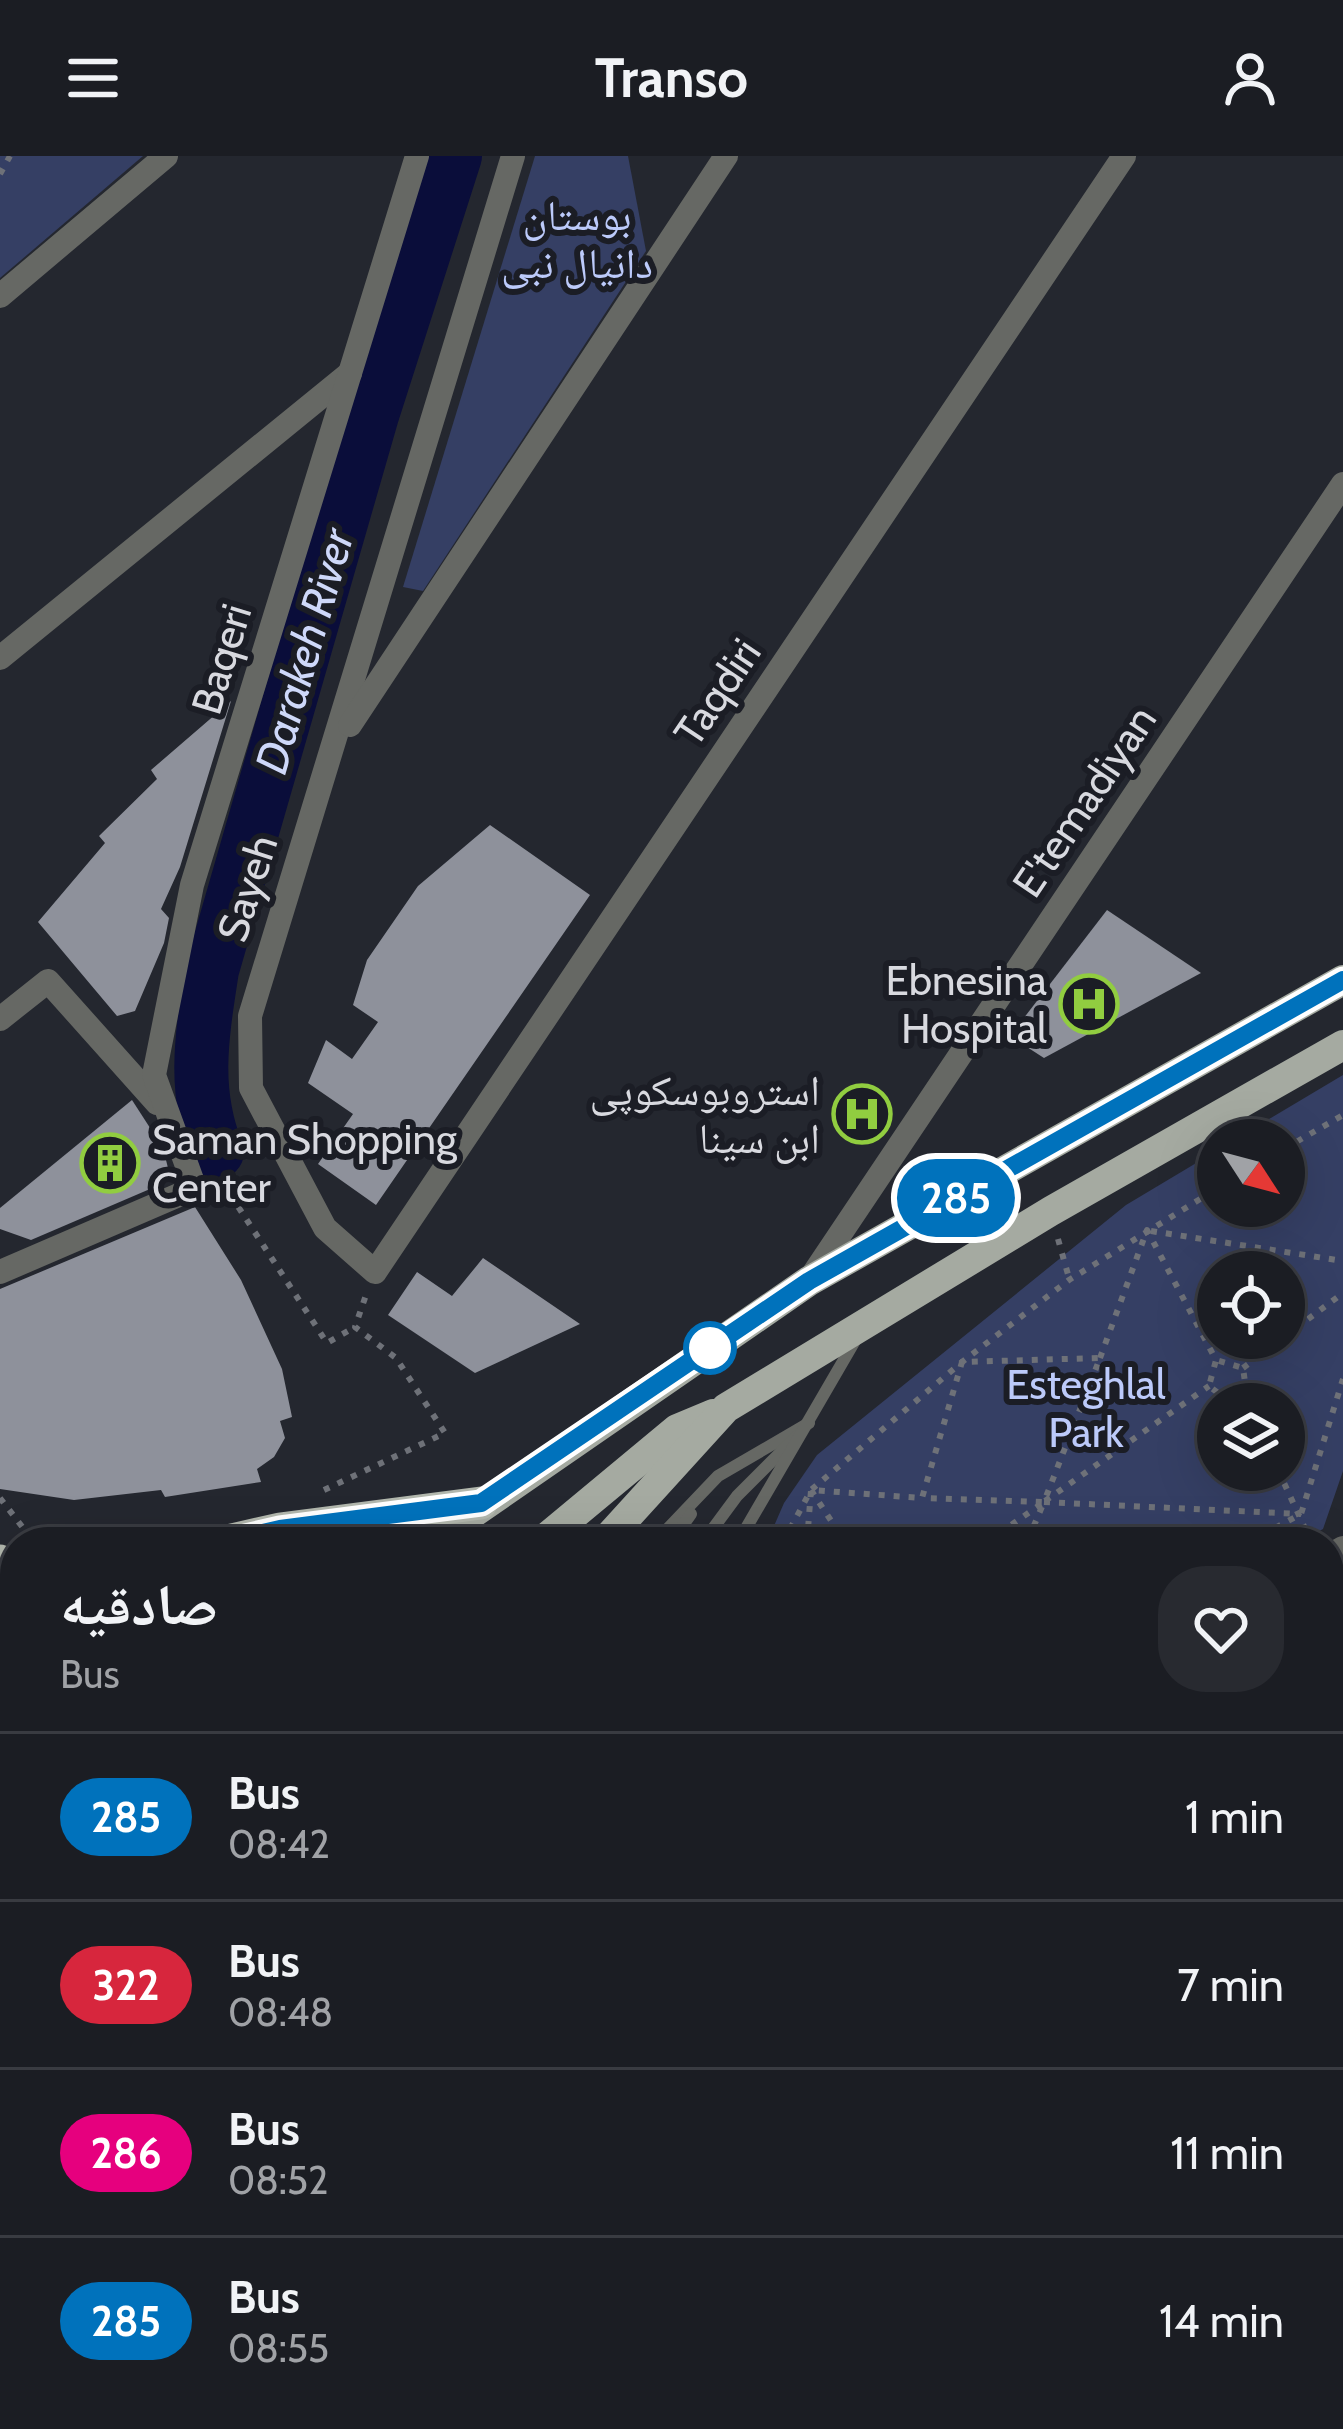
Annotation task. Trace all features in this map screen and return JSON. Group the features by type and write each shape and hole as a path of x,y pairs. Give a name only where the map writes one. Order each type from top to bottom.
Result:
{"highway":[{"path":"295,1527 481,1503"}],"main road":[{"path":"450,1527 809,1281 1343,980"},
{"path":"559,1527 677,1430 726,1408 1051,1210 1343,1045"},
{"path":"618,1527 726,1408"},
{"path":"477,1527 481,1503"}],"street":[{"path":"0,296 166,156"},
{"name":"Baqeri","path":"206,1181 163,1109 154,1075 192,885 417,156"},
{"name":"Sayeh","path":"375,1272 325,1228 251,1088 250,1016 277,914 334,748 513,156"},
{"path":"334,748 726,156"},
{"name":"Taqdiri","path":"375,1272 1124,156"},
{"path":"0,658 350,373"},
{"name":"E'temadiyan","path":"809,1281 1343,484"},
{"path":"0,1019 48,981 163,1109"},
{"path":"0,1272 206,1181"}],"lane":[{"path":"747,1527 862,1328"},
{"path":"669,1527 718,1476 810,1422"},
{"path":"714,1527 737,1496 810,1422"},
{"path":"682,1527 718,1476"}],"path":[{"path":"0,173 10,156"},
{"path":"1305,1137 1343,1114"},
{"path":"206,1181 327,1343 355,1327 375,1272"},
{"path":"791,1527 811,1490 962,1361 1070,1280 1197,1201"},
{"path":"1148,1230 1343,1261"},
{"path":"1033,1527 1148,1230"},
{"path":"1148,1230 1216,1360 1210,1383"},
{"path":"1305,1322 1343,1293"},
{"path":"321,1492 445,1433 396,1358 355,1327"},
{"path":"962,1361 1100,1358"},
{"path":"1243,1368 1255,1359"},
{"path":"1216,1360 1243,1368"},
{"path":"922,1498 962,1361"},
{"path":"1243,1368 1245,1383"},
{"path":"1276,1527 1300,1514 1343,1379"},
{"path":"1008,1527 1197,1394"},
{"path":"811,1490 1300,1514"},
{"path":"808,1527 811,1490"},
{"path":"811,1490 835,1527"},
{"path":"1288,1491 1305,1527"},
{"path":"0,1498 22,1527"}],"green space":[{"path":"0,156 143,156 0,278"},
{"name":"بوستان دانیال نبی","path":"535,156 628,156 646,251 423,591 403,587"},
{"name":"Esteghlal Park","path":"1343,1075 1343,1471 1324,1527 774,1527 817,1455 1126,1205 1197,1163 1197,1227 1305,1227 1305,1119 1269,1119"}],"building":[{"path":"231,701 180,867 161,909 169,918 164,943 135,1011 117,1016 38,922 105,843 99,836 157,779 151,770"},
{"path":"490,825 590,895 376,1205 318,1164 353,1114 308,1083 326,1040 352,1059 378,1022 353,1005 367,960 418,886"},
{"name":"Ebnesina Hospital","path":"1107,910 1201,973 1044,1058 1010,1036"},
{"name":"Saman Shopping Center","path":"132,1100 163,1148 171,1180 31,1240 0,1229 0,1208"},
{"path":"195,1207 241,1280 282,1369 292,1417 280,1421 285,1438 274,1457 257,1469 261,1482 165,1497 161,1490 74,1500 0,1489 0,1289"},
{"path":"483,1258 580,1324 475,1373 388,1315 417,1272 452,1296"}],"waterway":[{"name":"Darakeh River","path":"217,1152 202,1084 212,970 372,415 455,156"}],"bus line":[{"name":"285","path":"302,1527 481,1503 809,1281 1343,980"}],"place":[{"name":"Ebnesina Hospital","path":"1089,1004"},
{"name":"استروبوسکوپی ابن سینا","path":"862,1114"},
{"name":"Saman Shopping Center","path":"110,1163"}]}
